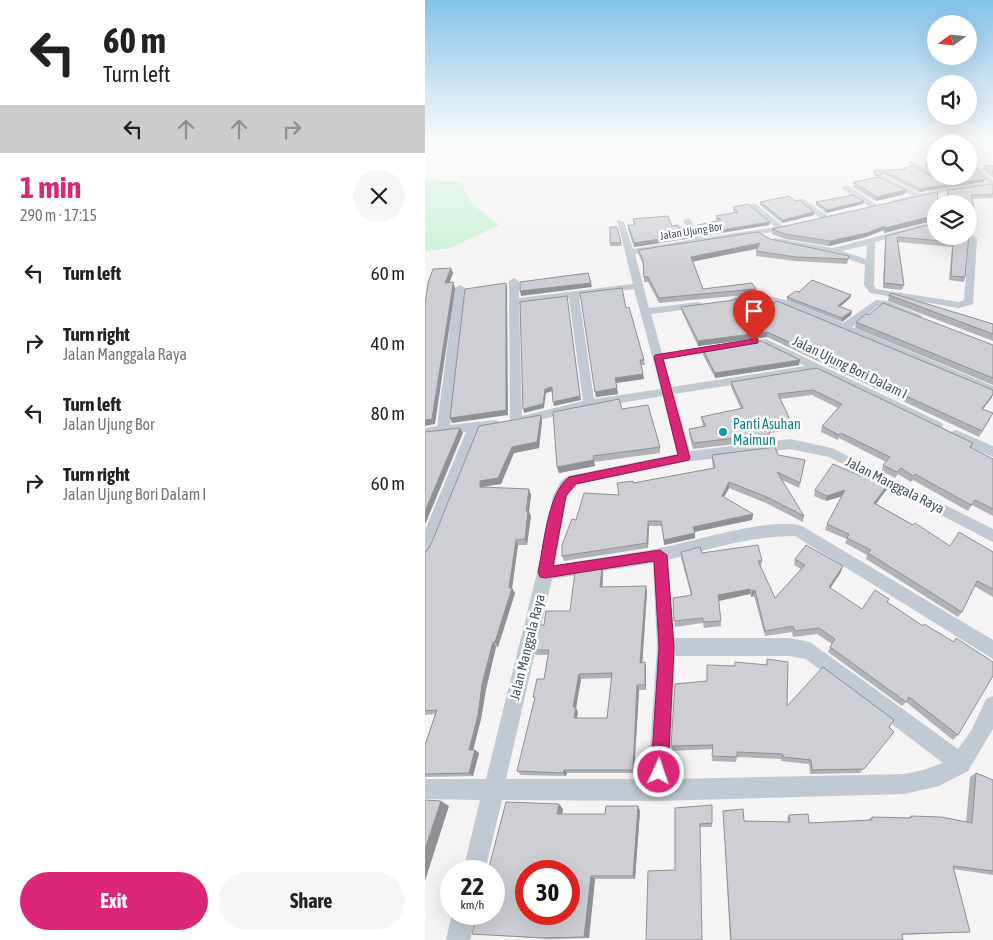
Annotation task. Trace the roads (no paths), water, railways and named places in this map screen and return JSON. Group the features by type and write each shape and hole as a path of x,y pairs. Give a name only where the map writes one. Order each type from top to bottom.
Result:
{"street":[{"path":"894,184 918,196"},
{"path":"860,210 918,196 940,194 959,187 993,184"},
{"path":"955,185 959,187"},
{"path":"846,188 876,206"},
{"name":"Jalan Ujung Bor","path":"630,252 760,232 831,218 803,200"},
{"path":"753,206 781,228"},
{"path":"687,221 700,241"},
{"path":"620,222 630,252 644,312 669,392 685,458"},
{"path":"833,251 871,242 927,225"},
{"path":"911,230 927,231"},
{"path":"760,232 765,238 775,242 833,251 870,264"},
{"path":"871,242 869,285 876,292 953,305 968,304 973,245"},
{"path":"515,281 516,421"},
{"path":"515,302 637,286"},
{"path":"443,430 460,288"},
{"path":"574,295 589,404"},
{"path":"644,312 760,298 774,300 993,391"},
{"path":"845,328 876,303 883,303 925,320"},
{"name":"Jalan Ujung Bori Dalam I","path":"658,357 760,341 993,452"},
{"path":"425,432 473,428 516,421 589,404 817,368"},
{"path":"425,549 473,428"},
{"name":"Jalan Manggala Raya","path":"477,860 545,572 560,496 570,482 685,458 790,444 812,447 832,453 993,536"},
{"path":"545,572 660,555 721,540 781,530 797,530 993,650"},
{"path":"658,790 666,647 660,555"},
{"path":"666,647 789,647 810,651 961,764"},
{"path":"425,789 658,790 904,784 928,780 961,764 979,738 993,706"},
{"path":"458,940 461,925"}],"place":[{"name":"Panti Asuhan Maimun","path":"723,432"}]}
